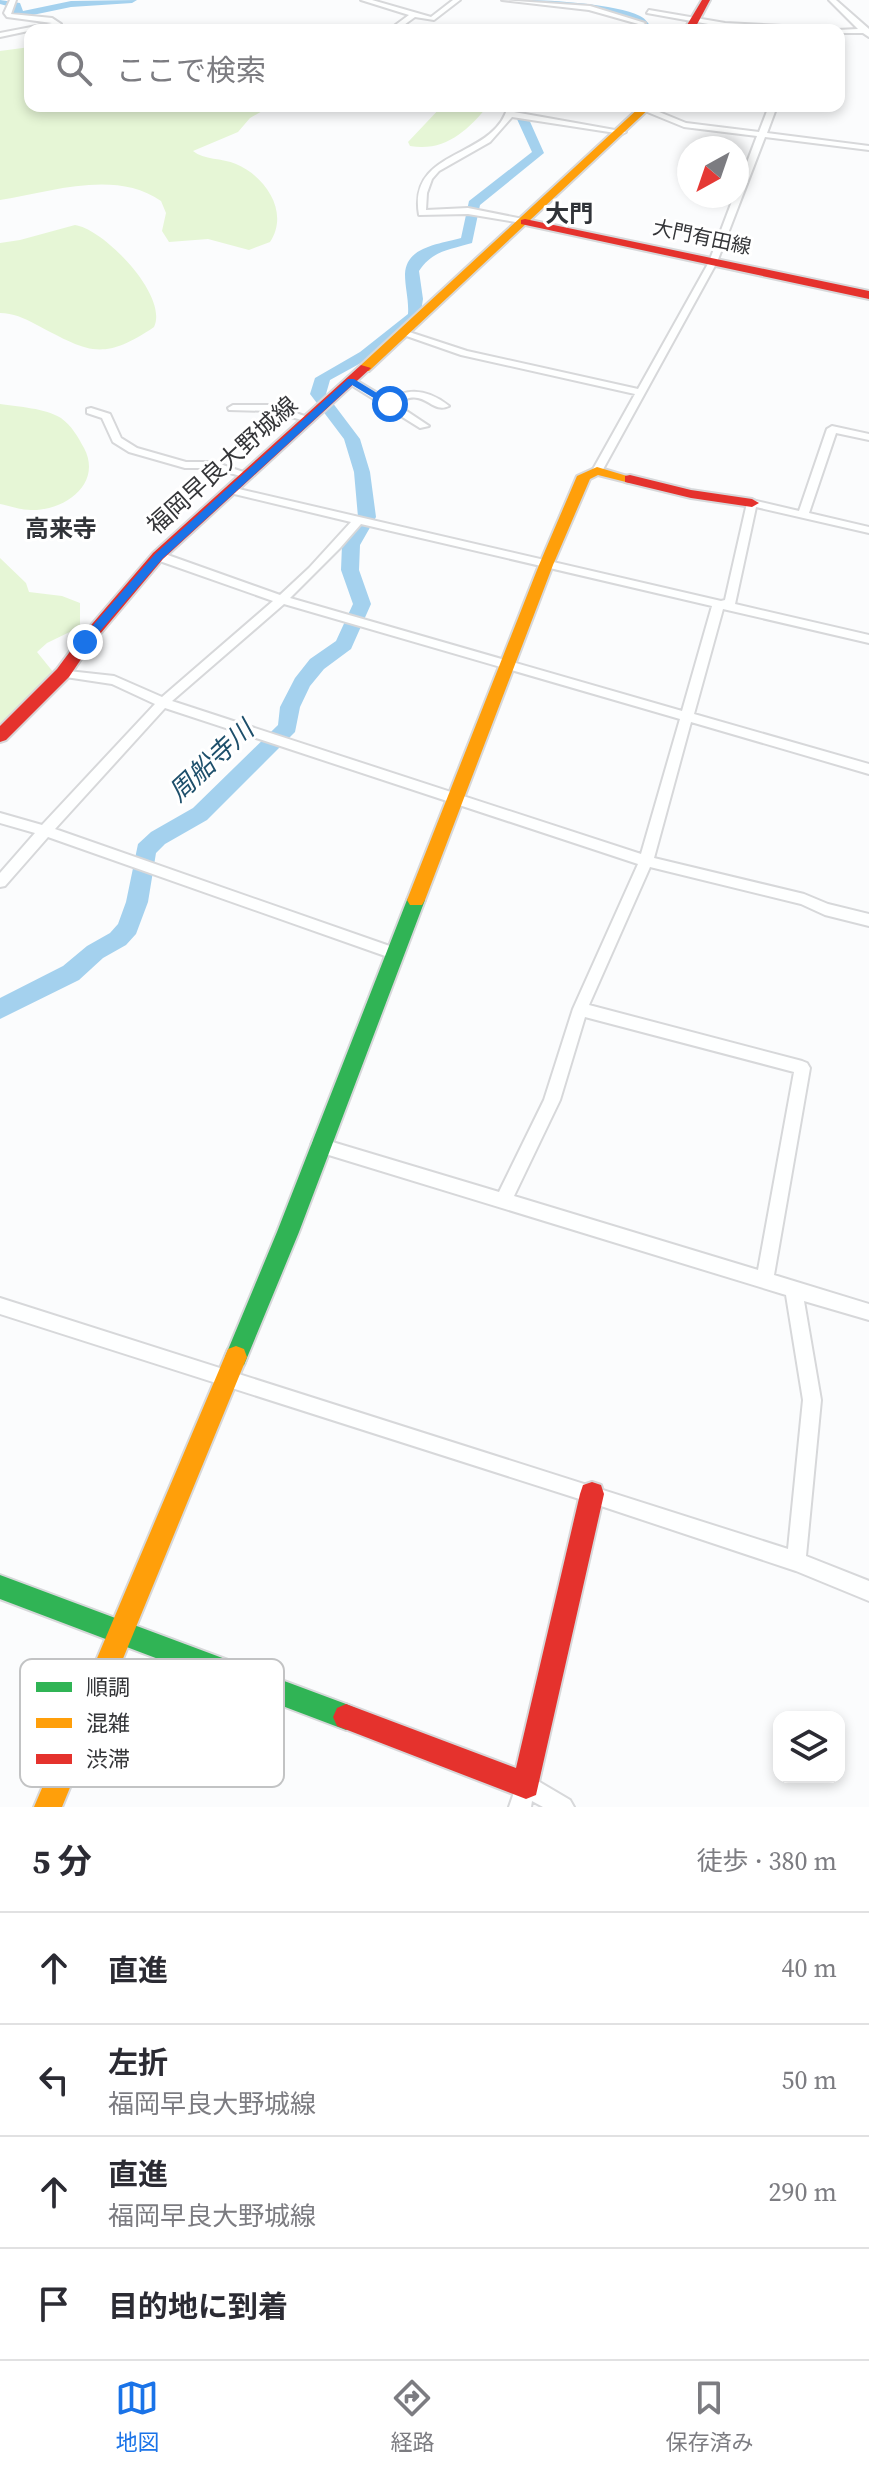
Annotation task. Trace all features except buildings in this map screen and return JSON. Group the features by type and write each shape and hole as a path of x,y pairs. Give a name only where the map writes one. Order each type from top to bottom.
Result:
{"main road":[{"path":"693,24 706,0"},
{"name":"福岡早良大野城線","path":"0,736 63,673 85,642 158,556 641,112"},
{"name":"大門有田線","path":"525,222 869,295"},
{"path":"107,1659 288,1232 319,1145 546,565 584,476 597,471 691,494 752,503"},
{"path":"284,1693 526,1785 592,1494"},
{"path":"0,1587 195,1659"},
{"path":"48,1807 56,1787"}],"street":[{"path":"364,0 432,19 457,0"},
{"path":"505,0 579,7"},
{"path":"565,0 562,4 620,15 641,24"},
{"path":"643,24 649,12 661,0"},
{"path":"718,0 730,2"},
{"path":"832,0 868,33"},
{"path":"12,2 9,16 52,20 58,24"},
{"path":"649,12 689,24"},
{"path":"401,24 413,15"},
{"path":"2,35 24,31"},
{"path":"845,31 868,33"},
{"path":"510,112 489,142 431,171 421,192 422,213 472,211 525,222"},
{"path":"516,112 622,132"},
{"path":"654,112 684,125 869,148"},
{"path":"597,471 713,262 771,112"},
{"path":"403,333 464,353 642,393"},
{"path":"351,381 424,426"},
{"path":"390,404 408,392 414,392 444,406"},
{"path":"233,408 319,409"},
{"path":"91,411 106,416 117,440 133,450 185,465 214,465 247,475"},
{"path":"803,515 832,429 869,437"},
{"path":"230,490 869,639"},
{"path":"718,606 730,602 752,503 869,530"},
{"path":"0,882 164,703 283,600 335,550 358,520"},
{"path":"158,556 283,600 869,769"},
{"path":"503,1201 552,1100 580,1009 646,861 718,606"},
{"path":"63,673 114,680 164,703 646,861 804,899 825,909 869,920"},
{"path":"0,818 46,831 396,954"},
{"path":"580,1009 802,1068 765,1280"},
{"path":"319,1145 869,1312"},
{"path":"794,1289 812,1400 796,1561"},
{"path":"0,1306 592,1494 796,1561 869,1591"},
{"path":"520,1807 526,1785 563,1807"}],"green space":[{"path":"24,48 24,112 260,112 250,118 238,132 193,151 236,164 265,186 276,207 275,231 270,242 249,250 208,239 169,242 162,231 166,213 161,201 143,191 124,186 61,188 0,200 0,51"},
{"path":"436,112 483,112 472,124 445,143 423,147 410,146 408,142"},
{"path":"75,225 102,238 117,251 143,282 152,299 156,314 154,327 120,346 94,349 82,346 23,318 0,313 0,243"},
{"path":"0,404 47,412 61,418 72,428 89,461 84,484 77,493 56,506 44,509 27,510 0,504"},
{"path":"0,558 26,583 29,592 62,596 80,603 80,627 47,643 37,652 54,673 0,724"}],"waterway":[{"name":"周船寺川","path":"0,1 16,5 16,12 23,14 71,4 132,0"},
{"name":"周船寺川","path":"530,0 628,15 643,24"},
{"name":"周船寺川","path":"0,1009 71,973 95,952 118,939 128,928 137,902 146,850 158,838 200,814 288,727 290,707 302,683 317,664 344,645 362,604 350,570 351,545 367,517 362,472 352,439 318,394 323,378 365,355 415,315 412,271 419,260 430,249 467,240 474,204 538,153 535,141 518,112"}],"traffic: fast":[{"path":"236,1357 288,1232 416,900"},
{"path":"0,1587 192,1659"},
{"path":"284,1694 346,1717"}],"traffic: slow":[{"path":"365,368 641,112"},
{"path":"416,900 546,565 584,476 597,471 630,479"},
{"path":"110,1659 236,1357"},
{"path":"48,1807 56,1787"}],"traffic: jam":[{"path":"692,24 706,0"},
{"path":"525,222 869,295"},
{"path":"0,736 63,673 85,642 158,556 365,368"},
{"path":"630,479 691,494 752,503"},
{"path":"346,1717 526,1785 592,1494"}],"district":[{"name":"大門","path":"569,213"},
{"name":"高来寺","path":"61,528"}],"route":[{"path":"85,642 158,556 351,381 390,404"}]}
